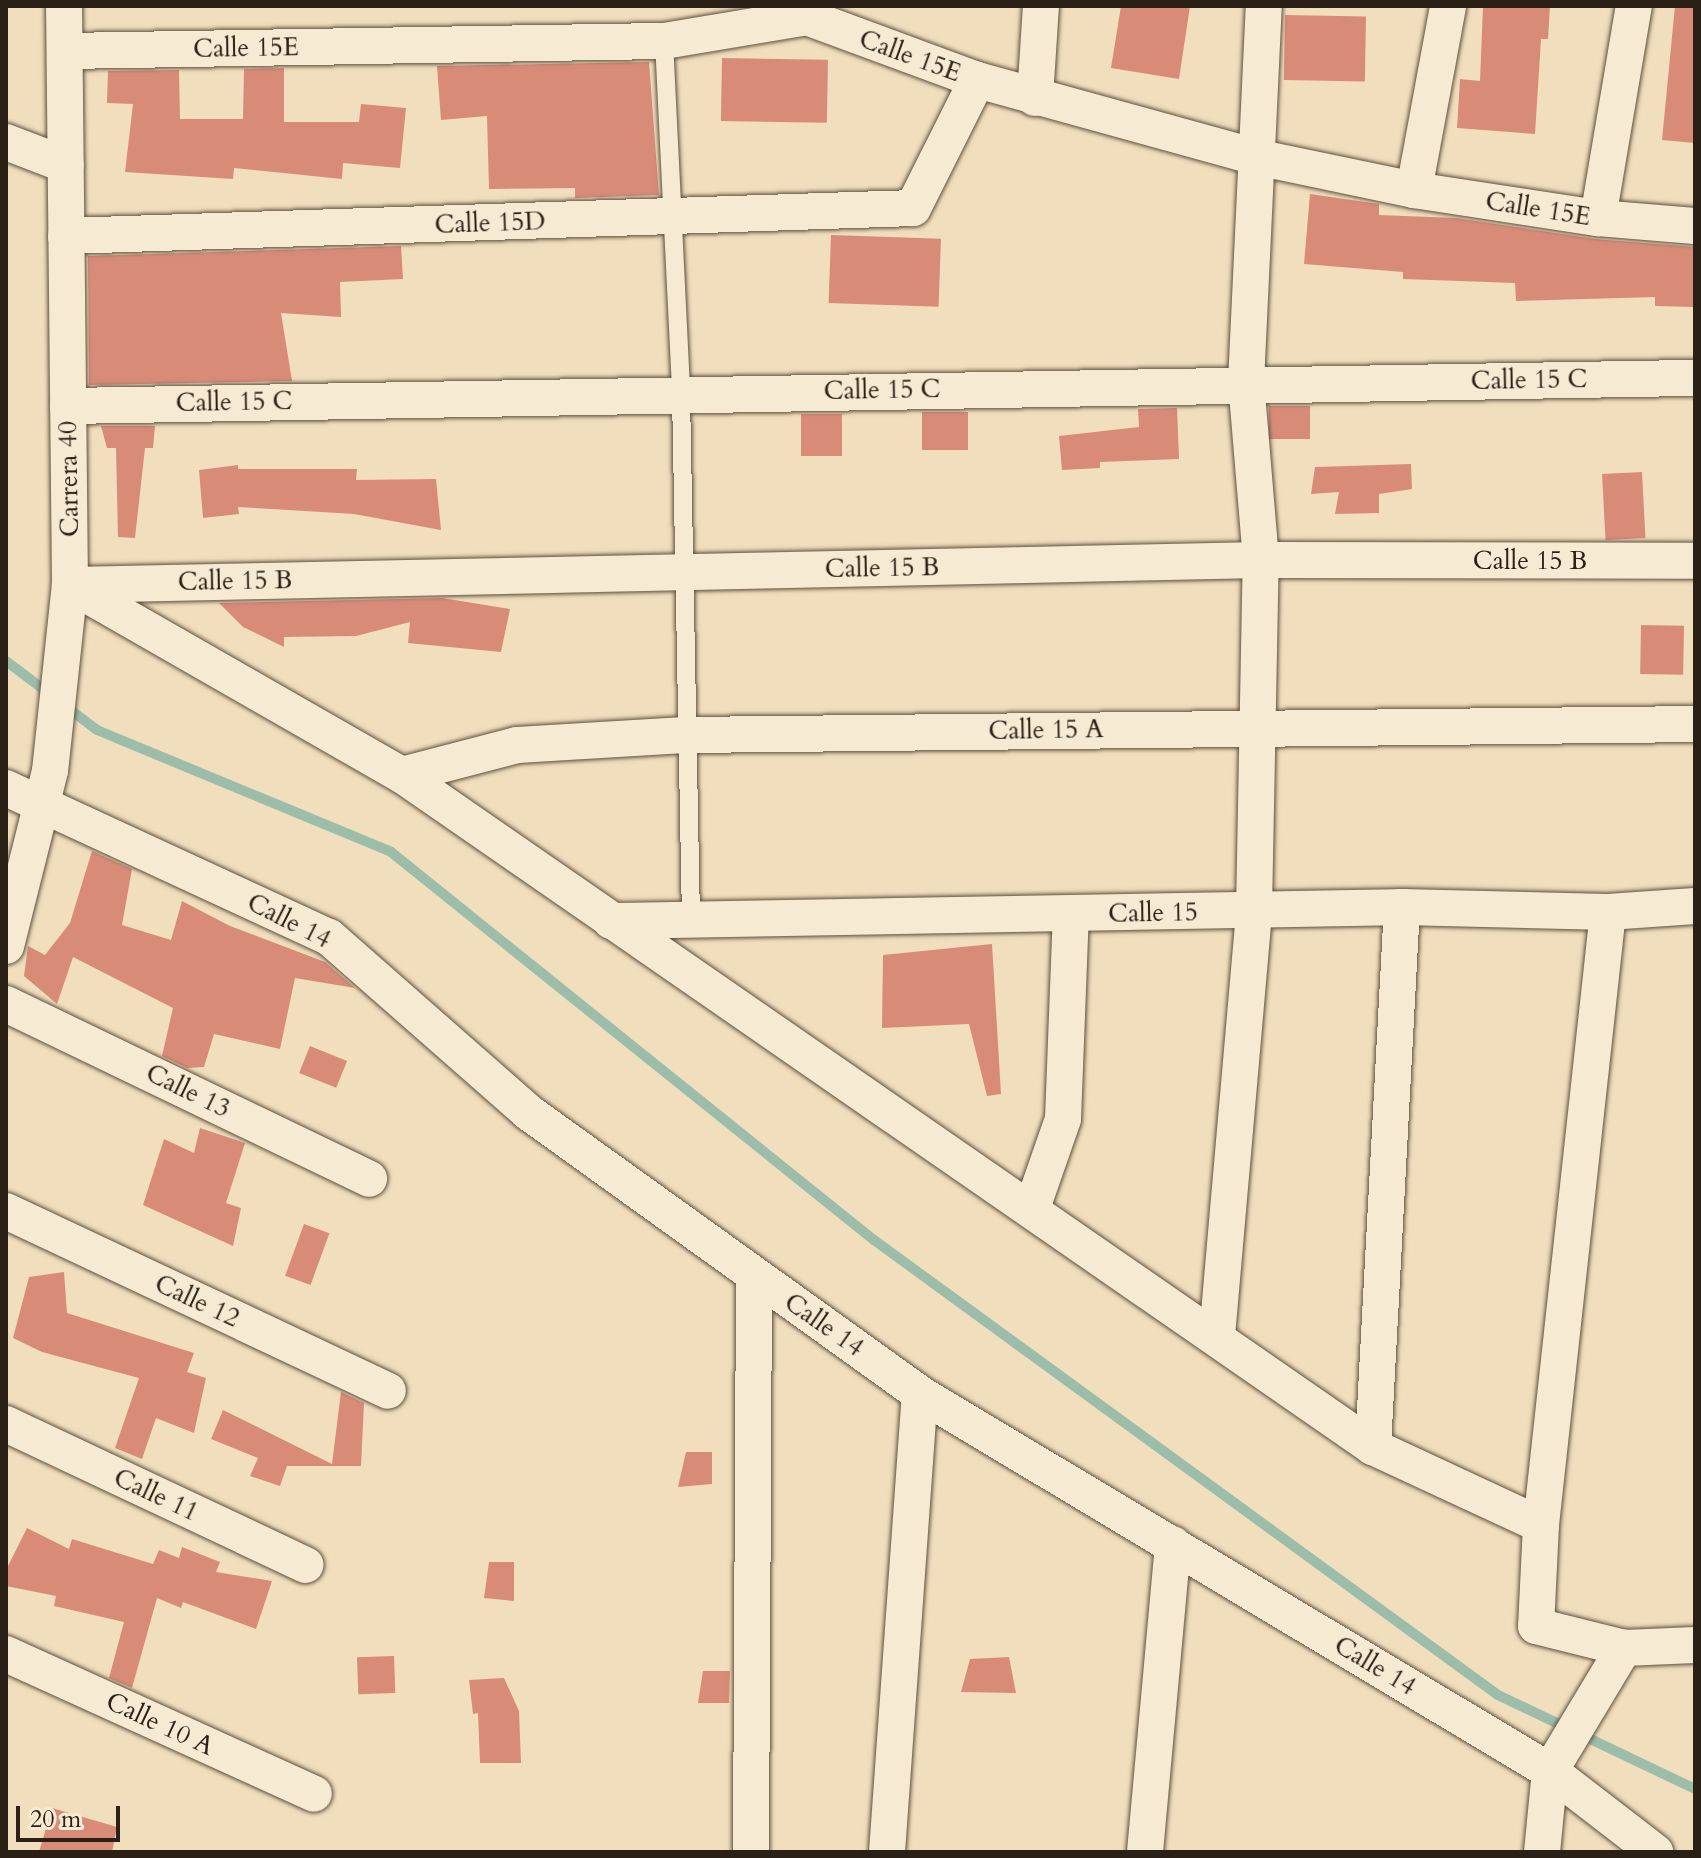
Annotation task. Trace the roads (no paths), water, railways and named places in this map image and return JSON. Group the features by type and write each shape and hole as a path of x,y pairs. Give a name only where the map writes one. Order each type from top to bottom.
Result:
{"street":[{"name":"Carrera 40","path":"6,946 46,788 64,666 70,585 64,6"},
{"path":"1035,98 1041,6"},
{"path":"1217,1336 1254,911 1261,560 1246,383 1264,6"},
{"path":"1414,190 1448,6"},
{"path":"1598,218 1634,6"},
{"name":"Calle 15E","path":"65,51 664,41 789,12 977,80 1256,157 1414,190 1598,218 1695,226"},
{"name":"Calle 15D","path":"66,236 913,208 977,80"},
{"path":"6,142 66,165"},
{"name":"Calle 15 C","path":"68,406 1246,383 1695,378"},
{"name":"Calle 15 B","path":"70,585 1261,560 1695,561"},
{"path":"70,585 402,775 1217,1336 1373,1447 1541,1525"},
{"name":"Calle 15 A","path":"402,775 517,745 685,735 1259,726 1695,724"},
{"name":"Calle 14","path":"6,788 46,788 329,937 528,1112 920,1394 1173,1544 1554,1761 1655,1852"},
{"name":"Calle 15","path":"611,921 1402,907 1608,912 1695,906"},
{"path":"1373,1447 1402,907"},
{"path":"1608,912 1541,1525 1536,1626 1624,1648 1695,1645"},
{"path":"1032,1208 1063,1119 1071,914"},
{"name":"Calle 13","path":"6,1004 369,1179"},
{"name":"Calle 12","path":"6,1211 388,1391"},
{"path":"751,1852 754,1276"},
{"path":"887,1852 920,1394"},
{"name":"Calle 11","path":"6,1424 305,1565"},
{"path":"1145,1852 1173,1544"},
{"path":"1542,1852 1554,1761 1585,1706 1624,1648"},
{"name":"Calle 10 A","path":"6,1654 314,1794"}],"lane":[{"path":"664,41 681,394 685,735 691,920"}],"waterway":[{"path":"6,661 51,695"},
{"path":"64,705 97,730 391,852 874,1240 1498,1695 1695,1789"}]}
